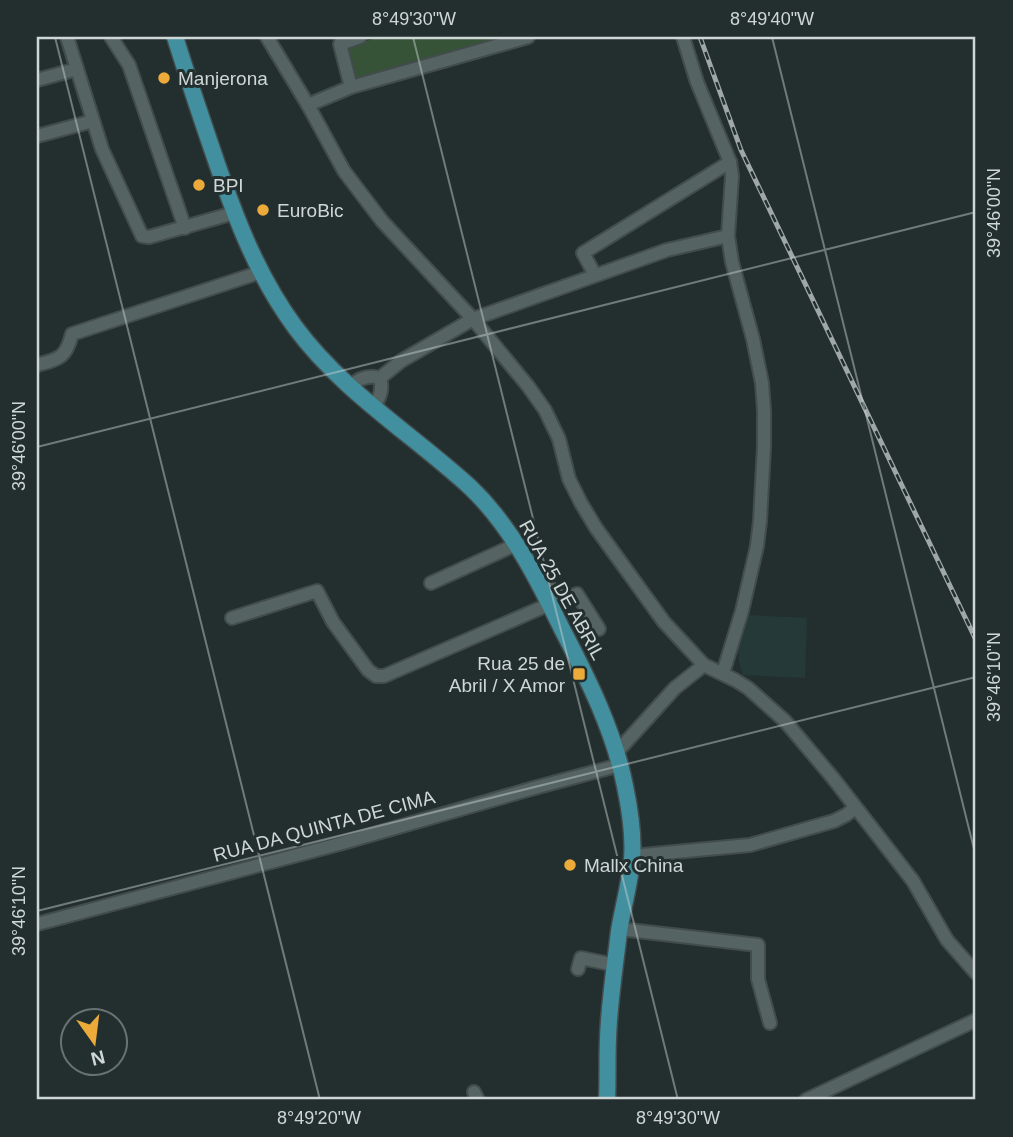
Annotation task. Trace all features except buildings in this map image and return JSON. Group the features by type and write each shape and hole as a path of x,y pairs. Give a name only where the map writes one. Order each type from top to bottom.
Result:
{"main road":[{"name":"RUA 25 DE ABRIL","path":"174,37 234,213 279,304 321,358 447,467 495,514 517,544 550,604 608,729 628,799 632,856 615,965 608,1039 607,1100"}],"street":[{"path":"67,37 102,149 142,236 149,237 234,213"},
{"path":"111,37 129,65 185,228"},
{"path":"267,37 344,171 375,211 473,318 545,410 559,439 569,479 596,528 664,622 704,665 748,688 785,721 913,881 947,940 976,973"},
{"path":"351,87 340,44 360,37"},
{"path":"308,106 351,87 528,37"},
{"path":"683,37 697,82 730,162 732,176 728,236 732,262 757,356 764,411 761,510 757,546 742,611 723,673"},
{"path":"37,80 77,69"},
{"path":"37,136 93,121"},
{"path":"596,275 583,253 730,162"},
{"path":"380,378 401,361 473,318 667,250 728,236"},
{"path":"37,365 59,358 68,349 72,334 261,272"},
{"path":"351,386 363,378 380,378"},
{"path":"374,406 381,393 380,378"},
{"path":"431,583 517,544"},
{"path":"539,585 545,584 563,597 577,594 599,629"},
{"path":"232,618 315,587 333,622 368,670 376,676 384,676 550,604"},
{"path":"618,759 675,688 704,665"},
{"name":"RUA DA QUINTA DE CIMA","path":"37,924 340,844 534,788 618,759"},
{"path":"632,856 750,845 834,821 855,808"},
{"path":"620,929 758,945 758,979 770,1023"},
{"path":"578,969 581,958 615,965"},
{"path":"806,1100 976,1020"}],"shaded area":[{"path":"748,615 807,618 805,678 743,675 739,662 739,637"}],"green space":[{"path":"381,37 513,37 353,80 345,49 347,46"}],"railway":[{"path":"700,37 741,150 976,640"}],"place":[{"name":"Manjerona","path":"164,78"},
{"name":"BPI","path":"199,185"},
{"name":"EuroBic","path":"263,210"},
{"name":"Rua 25 de Abril / X Amor","path":"579,674"},
{"name":"Mallx China","path":"570,865"}]}
